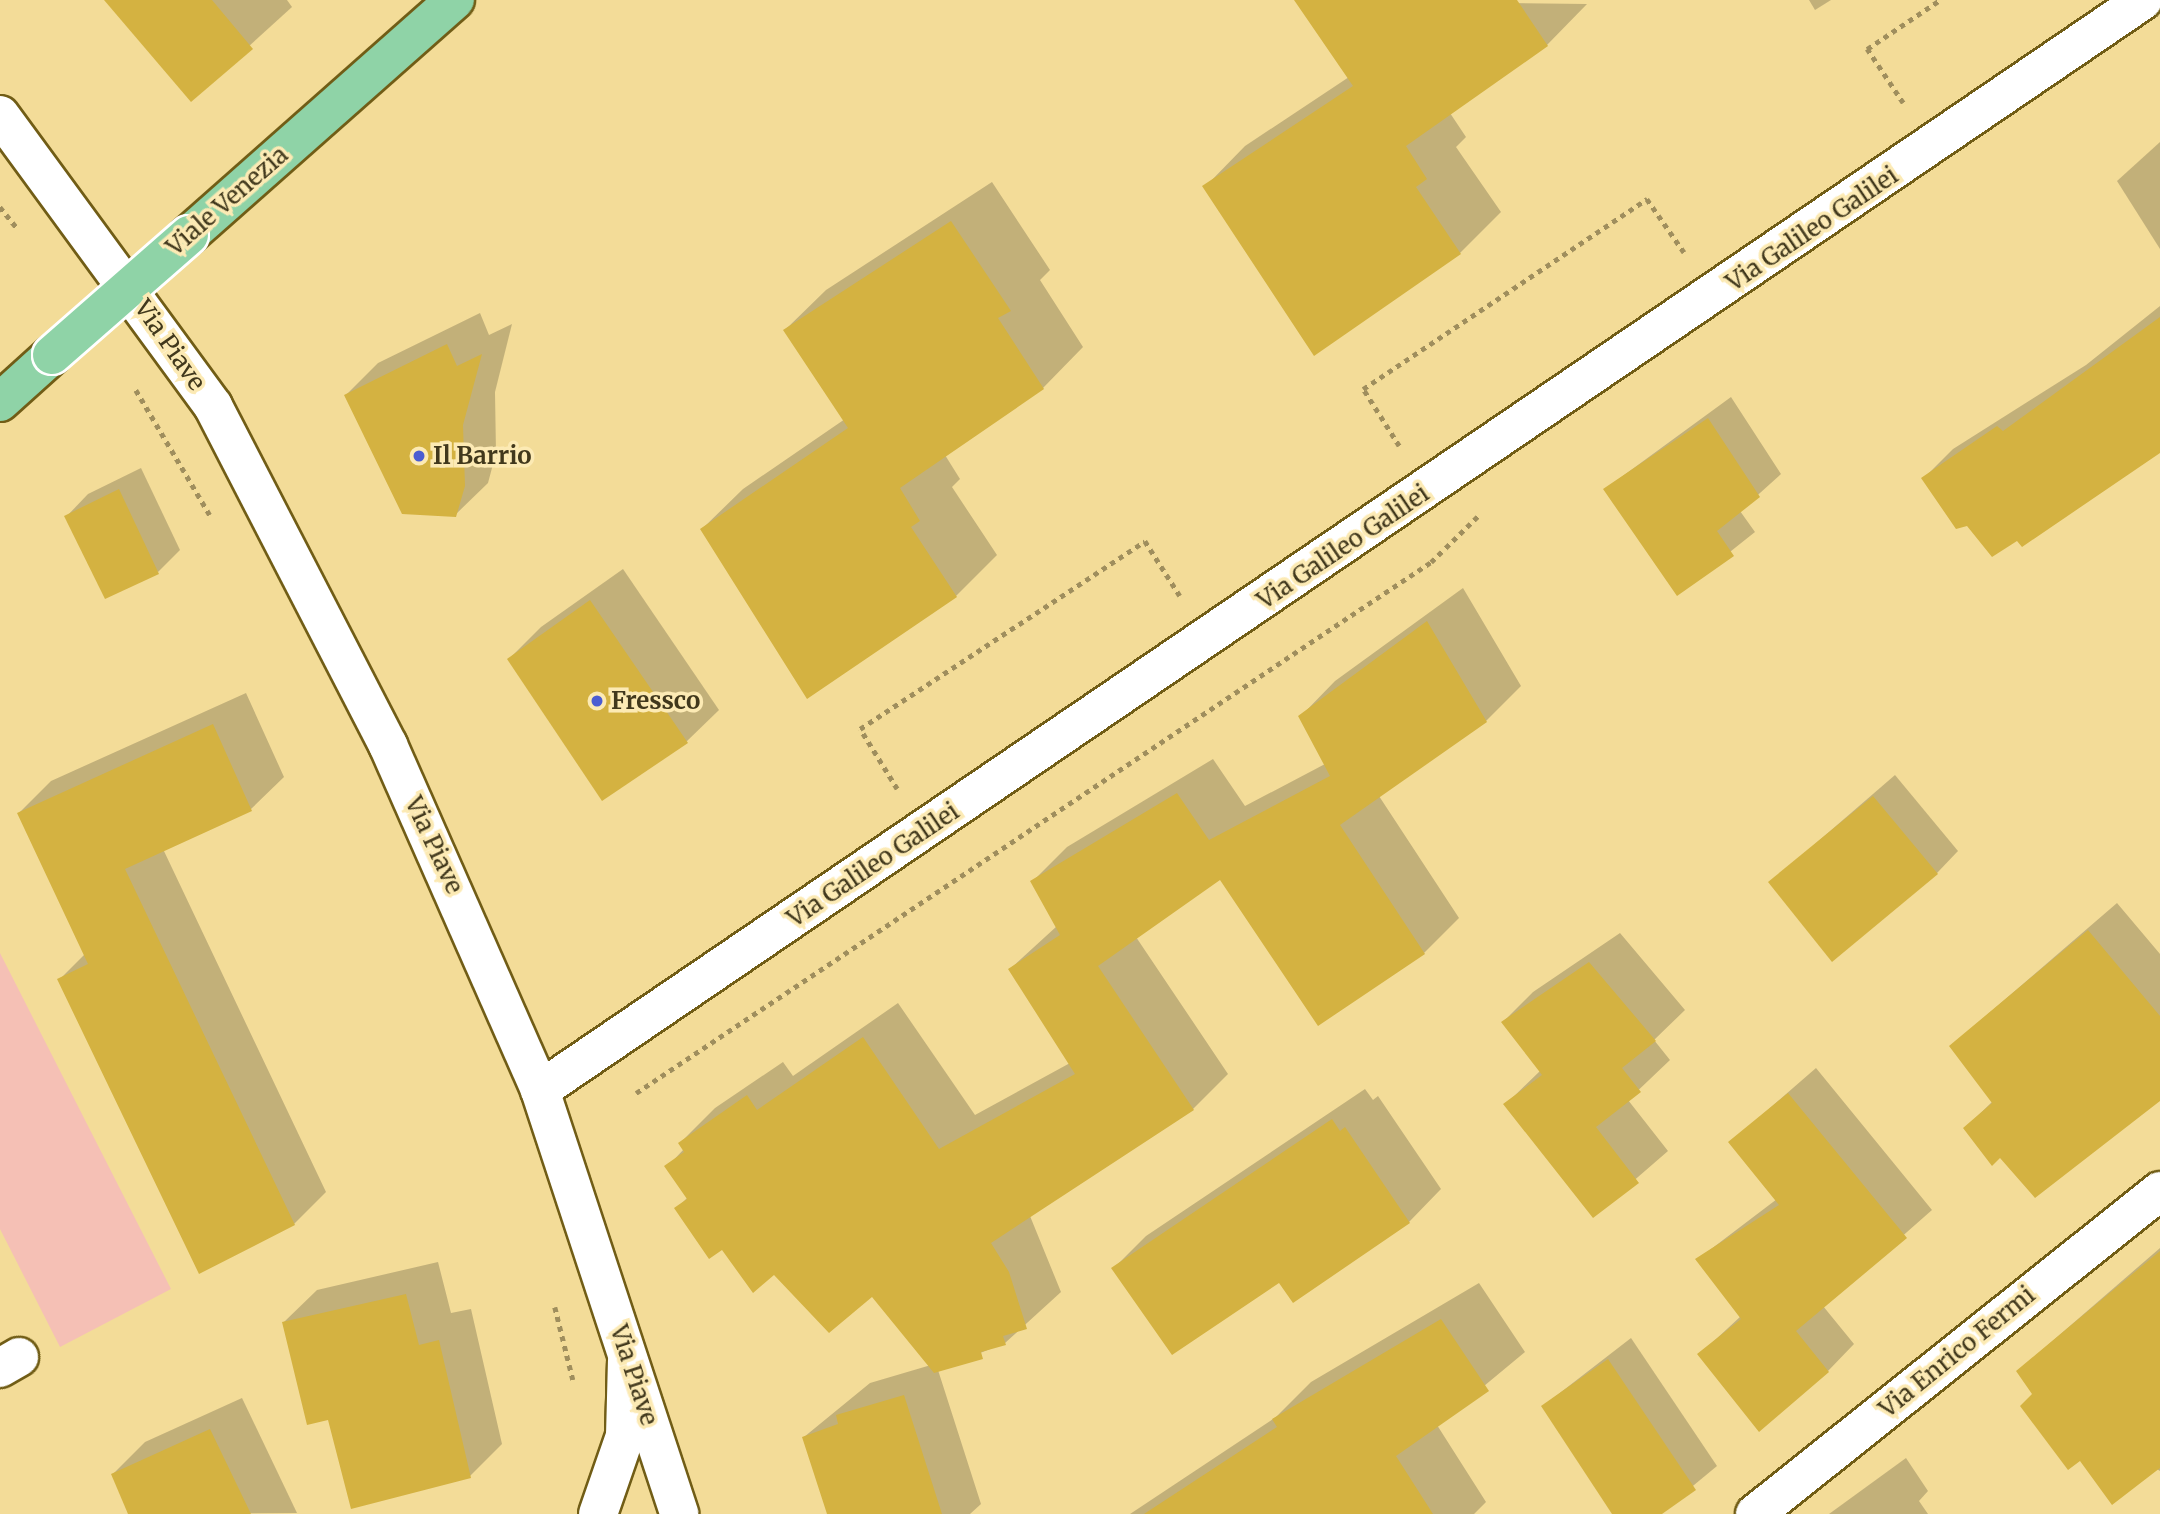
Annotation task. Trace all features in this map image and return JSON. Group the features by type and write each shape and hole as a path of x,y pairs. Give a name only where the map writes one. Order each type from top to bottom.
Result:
{"main road":[{"name":"Viale Venezia","path":"0,401 454,0"}],"street":[{"name":"Via Galileo Galilei","path":"540,1090 2143,0"},
{"name":"Via Piave","path":"0,115 86,225 213,406 394,757 540,1090 679,1514"},
{"name":"Via Enrico Fermi","path":"1755,1514 2160,1191"},
{"path":"598,1514 625,1436 628,1356"}],"path":[{"path":"1892,111 1903,103 1867,49 1940,0"},
{"path":"1392,460 1403,452 1363,389 1647,199 1686,255 1697,247"},
{"path":"0,207 23,236"},
{"path":"130,381 212,520"},
{"path":"906,803 860,730 1145,541 1187,607"},
{"path":"554,1300 573,1388"}],"shaded area":[{"path":"0,953 171,1289 60,1347 0,1229"}],"building":[{"path":"104,0 212,0 253,49 191,102"},
{"path":"1294,0 1517,0 1548,46 1406,146 1427,179 1416,187 1461,254 1314,356 1202,186 1353,86"},
{"path":"951,221 1011,311 998,318 1044,389 900,488 920,521 911,527 957,597 807,699 700,529 848,428 783,330"},
{"path":"2160,317 2160,453 2022,547 2017,541 1992,557 1967,526 1956,529 1921,478 1997,426 2003,431"},
{"name":"Il Barrio","path":"447,344 457,366 482,354 463,425 465,486 456,517 402,514 344,395"},
{"path":"1708,418 1760,497 1717,531 1734,556 1677,596 1603,489"},
{"path":"119,489 159,574 105,599 64,516"},
{"name":"Fressco","path":"590,600 688,743 602,801 507,659"},
{"path":"1427,621 1487,722 1340,825 1425,954 1318,1026 1220,880 1098,966 1194,1110 991,1243 1009,1272 1027,1329 1003,1336 1006,1345 981,1352 983,1359 934,1373 872,1297 829,1333 774,1275 753,1293 722,1250 709,1259 674,1208 687,1199 664,1166 684,1152 678,1143 747,1095 757,1110 863,1037 939,1149 1075,1074 1008,969 1060,935 1030,881 1177,793 1209,840 1330,776 1298,716"},
{"path":"213,724 252,811 125,869 295,1225 199,1274 57,979 88,964 17,813"},
{"path":"1873,796 1938,874 1832,962 1768,882"},
{"path":"2088,930 2160,1016 2160,1101 2035,1198 2000,1158 1992,1166 1963,1128 1992,1103 1949,1046"},
{"path":"1589,962 1656,1041 1622,1068 1641,1092 1596,1127 1639,1183 1593,1218 1503,1104 1542,1075 1501,1022"},
{"path":"1788,1093 1907,1238 1796,1331 1829,1372 1759,1432 1697,1354 1741,1319 1695,1259 1779,1205 1728,1142"},
{"path":"1332,1119 1340,1131 1345,1127 1410,1223 1293,1303 1279,1283 1172,1355 1111,1268"},
{"path":"2160,1251 2160,1468 2112,1505 2080,1461 2068,1470 2020,1406 2032,1394 2016,1371"},
{"path":"406,1294 419,1345 439,1340 471,1478 351,1509 328,1420 307,1425 282,1322"},
{"path":"1441,1319 1489,1391 1396,1456 1433,1514 1144,1514 1277,1427 1272,1419"},
{"path":"1608,1359 1696,1490 1662,1514 1612,1514 1541,1406"},
{"path":"904,1395 942,1514 827,1514 802,1437 838,1424 836,1415"},
{"path":"210,1429 251,1514 128,1514 111,1474"}],"place":[{"name":"Il Barrio","path":"419,456"},
{"name":"Fressco","path":"597,701"}]}
